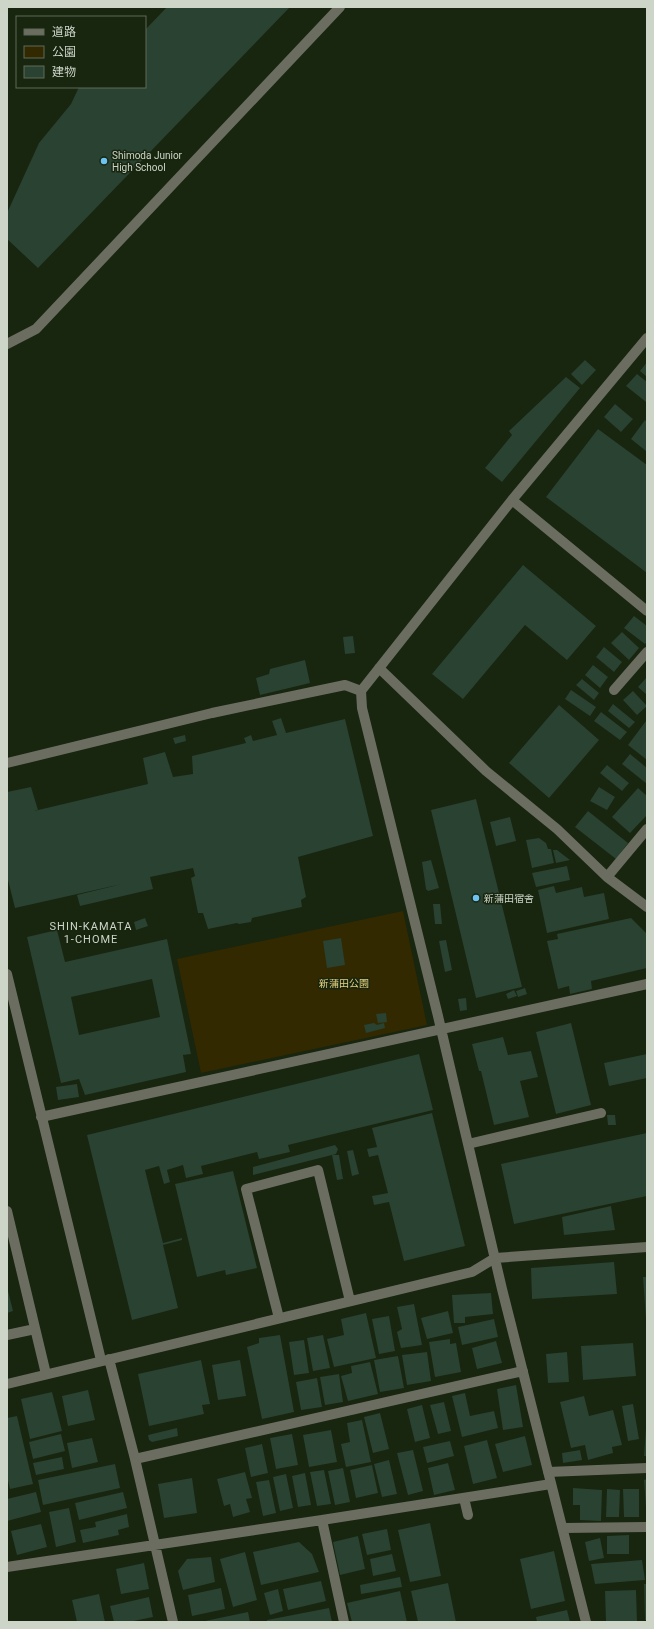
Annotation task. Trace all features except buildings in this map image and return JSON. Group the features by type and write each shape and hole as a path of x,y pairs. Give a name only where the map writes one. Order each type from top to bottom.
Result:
{"street":[{"path":"7,344 36,329 340,7"},
{"path":"586,1622 495,1258 441,1029 362,708 361,691 512,500 646,343"},
{"path":"512,500 647,610"},
{"path":"614,690 647,652"},
{"path":"379,668 486,771 557,830 607,877 647,907"},
{"path":"7,763 212,713 344,685 361,691"},
{"path":"607,877 647,829"},
{"path":"7,974 41,1117 105,1360 135,1459 173,1622"},
{"path":"41,1117 647,984"},
{"path":"468,1144 601,1113"},
{"path":"279,1318 246,1189 318,1170 350,1301"},
{"path":"7,1211 46,1374"},
{"path":"7,1384 472,1272 495,1258 647,1247"},
{"path":"7,1335 35,1329"},
{"path":"135,1459 523,1371"},
{"path":"548,1472 647,1468"},
{"path":"7,1567 155,1546 551,1484"},
{"path":"464,1498 468,1515"},
{"path":"322,1520 344,1622"},
{"path":"563,1528 647,1528"}],"green space":[{"name":"新蒲田公園","path":"403,911 427,1025 201,1073 177,959"}],"place":[{"name":"Shimoda Junior High School","path":"104,161"},
{"name":"新蒲田宿舎","path":"476,898"}],"district":[{"name":"SHIN-KAMATA 1-CHOME","path":"91,932"}]}
